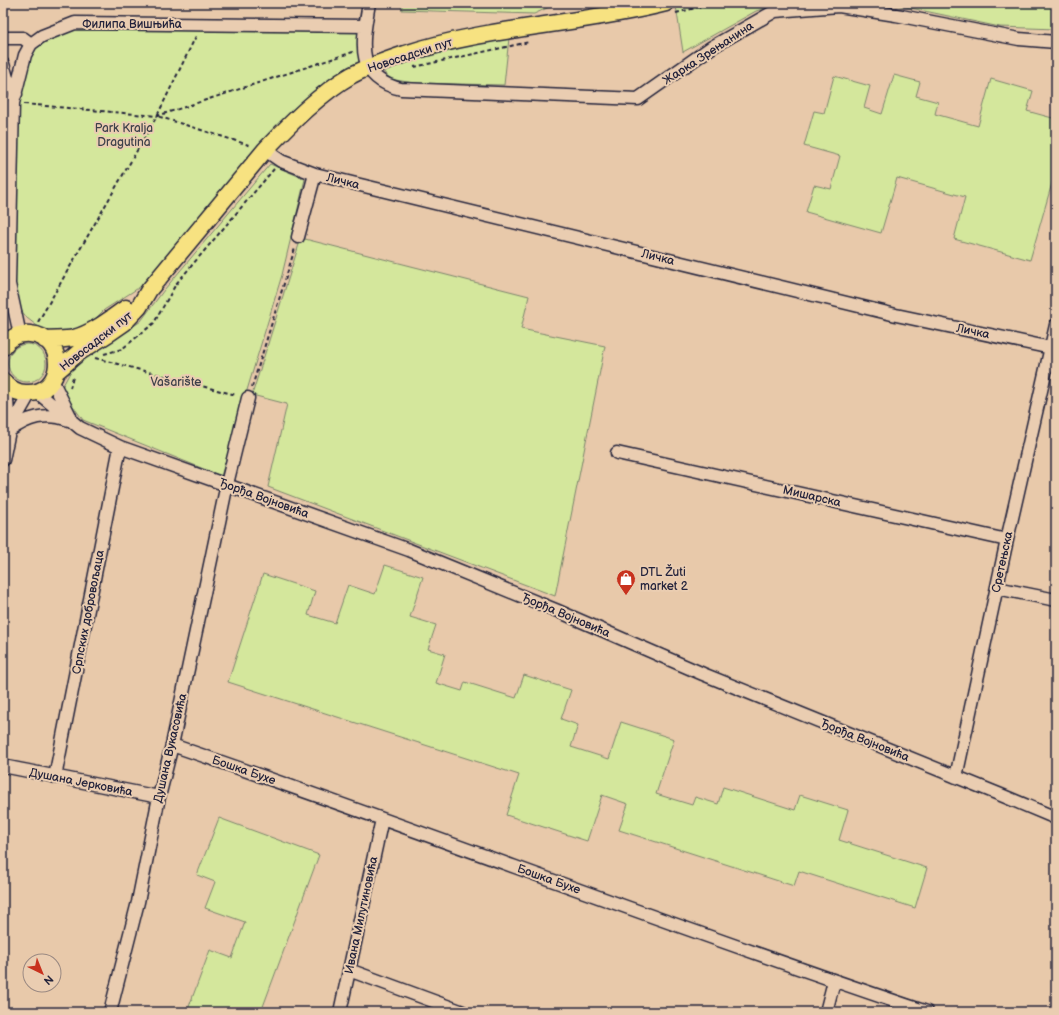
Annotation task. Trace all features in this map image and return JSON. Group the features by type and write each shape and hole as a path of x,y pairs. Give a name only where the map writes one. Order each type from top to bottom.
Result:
{"main road":[{"name":"Новосадски пут","path":"34,393 43,389 78,352 124,323 139,307 149,290 265,150 325,93 338,84 367,67 426,47 456,40 635,11 666,3"},
{"name":"Новосадски пут","path":"45,340 74,338 95,329 111,319 149,290"},
{"name":"Новосадски пут","path":"20,335 38,335 52,346 56,354 57,363 54,376"},
{"path":"3,347 12,338 20,335"},
{"path":"4,382 13,390 21,393 34,393"}],"street":[{"path":"367,67 363,50 369,3"},
{"name":"Жарка Зрењанина","path":"367,67 381,81 393,88 401,89 638,99 712,47 775,11 839,6 896,15 1019,39 1056,42"},
{"name":"Филипа Вишњића","path":"31,44 42,36 75,23 365,26"},
{"path":"3,38 23,38 31,44 25,55 11,100"},
{"path":"3,64 11,100 9,284 20,335"},
{"name":"Личка","path":"265,150 281,161 315,174 896,315 1053,349"},
{"path":"298,237 315,174"},
{"name":"Сретењска","path":"956,776 1007,540 1053,349 1056,325"},
{"path":"54,376 72,421"},
{"path":"3,460 8,431 4,382"},
{"path":"8,431 34,393"},
{"name":"Ђорђа Војновића","path":"34,393 80,428 120,447 410,550 558,611 703,674 1056,818"},
{"path":"227,484 248,398"},
{"path":"8,431 20,423 34,417 59,417 72,421"},
{"name":"Српских добровољаца","path":"55,777 120,447"},
{"name":"Мишарска","path":"617,453 1007,540"},
{"name":"Душана Вукасовића","path":"110,1012 138,902 159,797 172,745 227,484"},
{"path":"997,588 1056,600"},
{"name":"Бошка Бухе","path":"172,745 288,785 834,981 927,1012"},
{"name":"Душана Јерковића","path":"3,766 159,797"},
{"name":"Ивана Милутиновића","path":"340,1012 382,819"},
{"path":"349,970 463,1012"},
{"path":"826,1012 834,981"}],"path":[{"path":"36,326 157,116 202,24"},
{"path":"157,116 363,50"},
{"path":"11,100 157,116 265,150"},
{"path":"281,161 176,284 154,323 122,349 92,357 248,398 298,237"},
{"path":"68,392 73,374"}],"green space":[{"path":"402,3 558,3 534,14 402,10"},
{"path":"690,3 780,3 756,11 683,52 676,6"},
{"path":"887,3 1056,3 1056,29 1000,27"},
{"name":"Park Kralja Dragutina","path":"75,23 365,26 367,67 311,98 199,219 143,285 104,310 89,325 58,333 47,332 27,318 18,306 9,284 13,103 31,44"},
{"path":"509,38 504,85 413,83 390,79 381,69 433,53"},
{"path":"894,75 920,82 916,96 938,102 935,114 978,126 991,79 1033,91 1027,111 1056,119 1056,169 1030,260 954,239 965,197 897,178 881,233 806,212 814,185 831,189 840,156 804,146 814,111 824,113 834,76 870,86 864,108 882,114"},
{"name":"Vašarište","path":"270,164 305,179 282,275 221,476 83,420 61,389 73,367 141,321 164,290"},
{"path":"301,238 529,296 521,329 605,346 555,596 268,487 287,404 252,395"},
{"path":"27,344 40,350 46,363 40,376 27,382 14,376 8,363 14,350"},
{"path":"385,565 423,577 410,617 436,625 428,649 445,654 436,683 462,691 465,682 516,698 524,675 571,690 561,719 578,725 571,747 609,759 621,722 674,739 656,794 692,805 695,797 718,804 723,787 795,810 800,795 848,810 839,840 927,868 915,908 799,871 794,886 619,830 628,804 602,795 587,841 506,815 519,775 228,682 263,574 315,591 308,615 335,623 348,585 375,594"},
{"path":"219,818 319,855 261,1012 187,1012 210,950 232,958 245,922 205,908 215,882 197,875"}],"place":[{"name":"DTL Žuti market 2","path":"626,596"}]}
